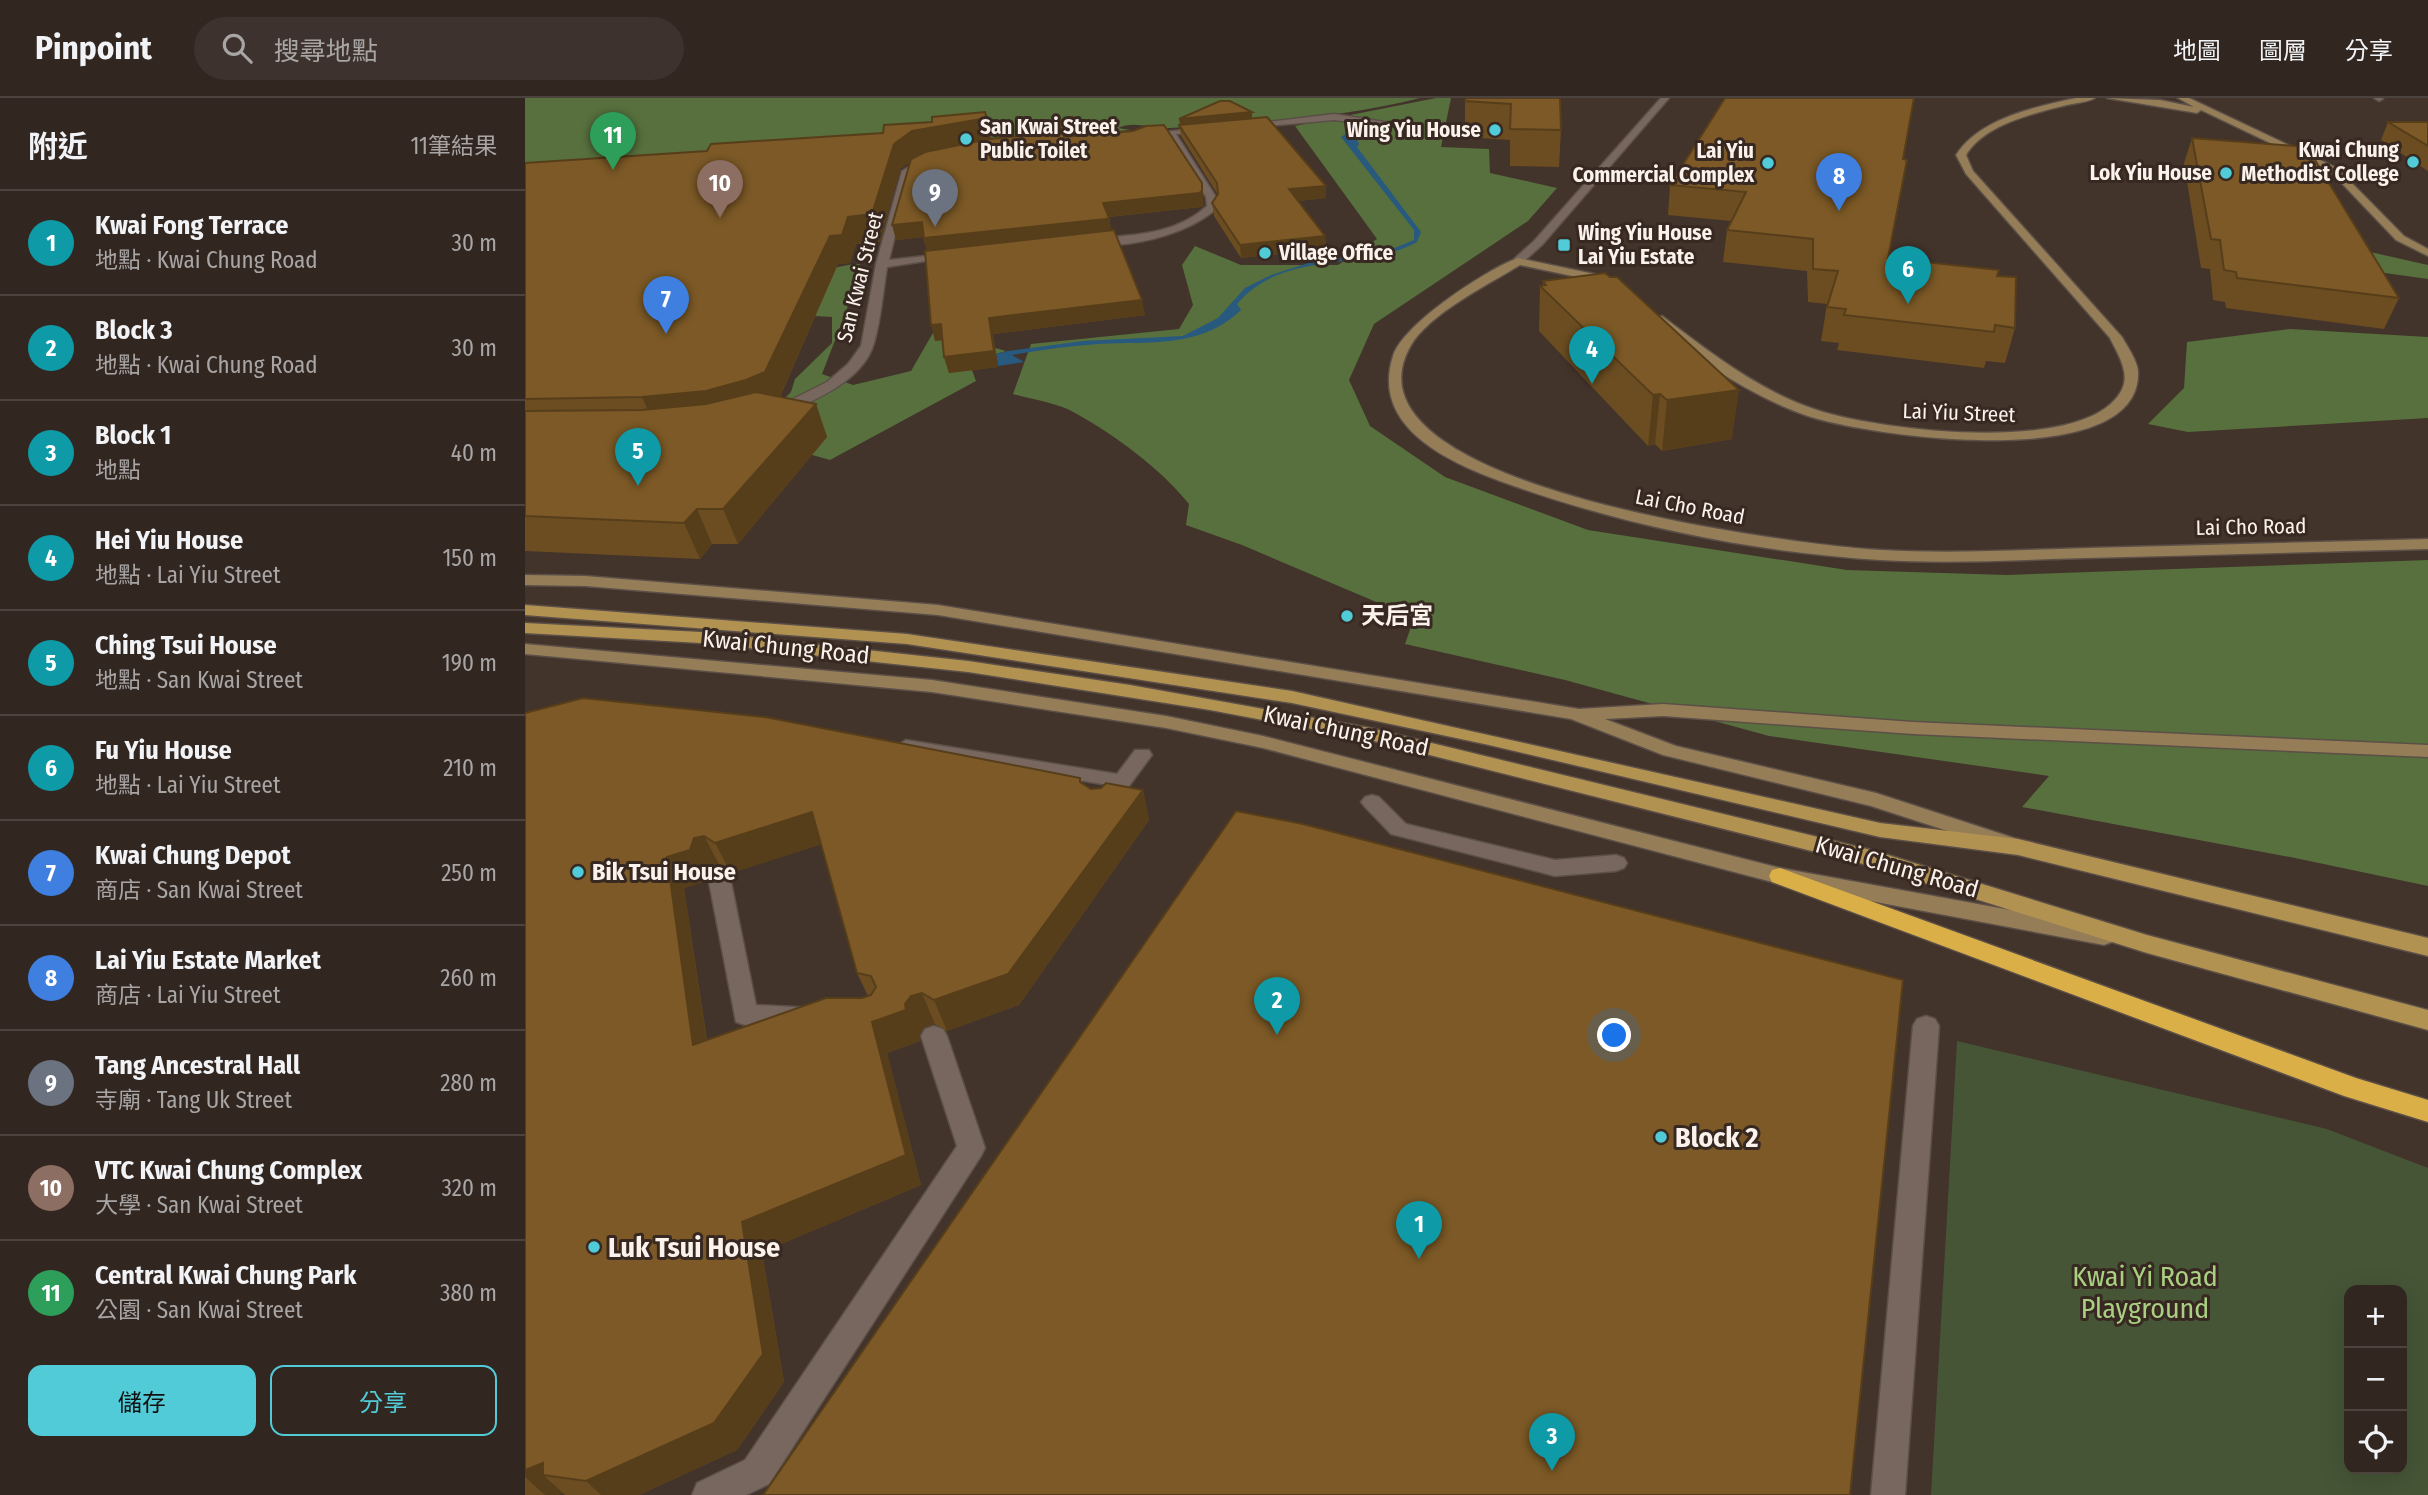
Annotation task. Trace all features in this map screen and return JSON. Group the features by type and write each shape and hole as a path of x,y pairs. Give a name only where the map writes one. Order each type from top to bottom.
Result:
{"highway":[{"path":"1780,876 2353,1088 2428,1111"}],"main road":[{"name":"Kwai Chung Road","path":"525,610 907,639 1144,685 1482,760 1875,859 2147,944 2428,1020"},
{"name":"Kwai Chung Road","path":"525,628 724,639 1144,685 1292,697 1382,715 1880,830 2018,847 2428,947"}],"street":[{"name":"Lai Cho Road","path":"1665,98 1533,248 1518,261 1423,324 1402,347 1396,371 1397,395 1408,420 1430,442 1473,466 1590,506 1696,531 1857,553 1987,555 2428,544"},
{"name":"Lai Yiu Street","path":"1644,308 1756,390 1791,406 1836,420 1893,431 1984,437 2041,433 2102,415 2125,399 2130,390 2134,380 2131,359 2116,337 1969,173 1961,155 1965,146 1977,137 2037,109 2075,99 2091,98"},
{"path":"2075,99 2109,98 2169,103 2226,118"},
{"path":"2182,98 2334,170 2400,238 2428,253"},
{"path":"1238,126 1334,117 1387,123"},
{"path":"1130,135 1224,127"},
{"path":"1074,243 1169,230 1204,217 1212,207 1211,197 1170,132"},
{"name":"San Kwai Street","path":"764,418 804,401 853,367 867,346 882,264 907,171 922,160 944,154"},
{"path":"882,264 968,255"},
{"path":"1518,261 1595,276 1623,292"},
{"name":"Kwai Chung Road","path":"525,580 585,582 938,610 1575,714 1670,751 1876,800 2018,847"},
{"name":"Kwai Chung Road","path":"525,649 932,686 1166,722 1263,742 1780,876 2147,944"},
{"path":"1575,714 1663,710 1913,729 2428,751"},
{"path":"885,743 1033,765 1122,782"},
{"path":"1100,810 1142,755"},
{"path":"1372,802 1399,830 1555,868 1616,863"},
{"path":"719,877 745,1015 823,1016"},
{"path":"1888,1495 1926,1026"},
{"path":"709,1495 757,1472 971,1148 934,1036"}],"green space":[{"path":"525,98 1420,98 1358,111 1296,119 1170,128 1130,125 1118,128 1131,130 1010,140 1009,136 957,144 738,146 525,219"},
{"path":"1436,98 1451,98 1441,147 1489,149 1490,173 1557,188 1528,221 1374,324 1349,380 1370,426 1445,477 1588,530 1847,570 2007,575 2428,560 2428,886 2022,807 2049,776 1769,736 1565,680 1405,644 1414,618 1242,545 1186,525 1189,504 1165,478 1137,454 1068,410 1013,394 1031,344 1179,329 1193,305 1182,265 1195,246 1241,265 1338,265 1377,239 1295,126"},
{"path":"2330,243 2428,265 2428,279 2313,263"},
{"path":"860,264 846,312 822,374 853,385 911,371 934,331 1006,351 969,362 976,381 830,460 784,447 751,432 791,392 795,379 832,343 832,317 798,315 823,270"},
{"path":"2290,329 2428,337 2428,418 2188,432 2148,424 2184,388 2187,342"},
{"name":"Kwai Yi Road Playground","path":"1957,1041 2327,1129 2428,1168 2428,1495 1931,1495"}],"water":[{"path":"1359,125 1370,126 1355,135 1359,144 1357,147 1421,232 1417,242 1372,257 1300,268 1277,275 1256,287 1237,304 1241,310 1225,323 1192,337 1044,350 1012,355 1024,362 998,366 996,354 1008,351 1083,341 1183,336 1218,318 1245,288 1271,275 1318,260 1385,252 1414,240 1414,230 1341,137"}],"building":[{"path":"1466,98 1560,98 1561,130 1510,129 1511,104 1465,101"},
{"path":"1725,98 1914,98 1903,159 1907,160 1888,258 1999,270 1997,276 2016,277 2015,328 1995,325 1994,332 1844,315 1846,309 1827,307 1838,271 1813,269 1813,239 1727,230 1746,192 1670,185"},
{"path":"1220,101 1230,101 1252,112 1179,119"},
{"path":"985,112 987,118 912,131 894,144 872,214 848,217 842,235 830,236 765,372 706,391 642,397 525,399 525,163 707,151 711,144 883,133 884,125 932,122 932,117"},
{"path":"1072,117 1069,128 1023,132"},
{"path":"1267,117 1326,186 1289,189 1325,236 1240,245 1212,203 1218,194 1217,183 1179,125"},
{"path":"2388,122 2428,122 2428,146"},
{"path":"1164,125 1202,183 1202,191 1199,193 1103,203 1109,218 1106,219 924,238 922,222 892,225 911,159 925,152 989,139 1065,132 1064,137 1133,131 1146,126"},
{"path":"2192,138 2307,147 2399,298 2237,278 2236,272 2224,270 2220,240 2211,239"},
{"path":"1114,230 1142,300 989,318 994,351 944,357 941,324 931,325 925,251"},
{"path":"1605,273 1610,277 1617,277 1739,390 1667,400 1660,394 1653,395 1540,286 1546,285 1543,281"},
{"path":"756,392 816,404 723,509 697,509 684,523 525,516 525,411 642,410 706,404"},
{"path":"583,698 765,717 1080,778 1080,782 1091,789 1101,788 1106,783 1143,790 1008,974 934,1000 922,993 911,996 905,1004 906,1010 872,1022 906,1155 742,1222 763,1354 714,1423 586,1481 543,1475 543,1463 525,1470 525,713","holes":["812,812 857,973 871,976 876,987 871,995 862,998 826,998 693,1045 667,857 690,850 694,838 704,836 715,843"]},
{"path":"1236,811 1303,824 1903,980 1850,1495 763,1495"}],"place":[{"name":"Wing Yiu House","path":"1495,130"},
{"name":"San Kwai Street Public Toilet","path":"966,139"},
{"name":"Kwai Chung Methodist College","path":"2413,162"},
{"name":"Lai Yiu Commercial Complex","path":"1768,163"},
{"name":"Central Kwai Chung Park","path":"613,170"},
{"name":"Lok Yiu House","path":"2226,173"},
{"name":"Lai Yiu Estate Market","path":"1839,211"},
{"name":"VTC Kwai Chung Complex","path":"720,218"},
{"name":"Tang Ancestral Hall","path":"935,227"},
{"name":"Wing Yiu House Lai Yiu Estate","path":"1564,245"},
{"name":"Village Office","path":"1265,253"},
{"name":"Fu Yiu House","path":"1908,304"},
{"name":"Kwai Chung Depot","path":"666,334"},
{"name":"Hei Yiu House","path":"1592,384"},
{"name":"Ching Tsui House","path":"638,486"},
{"name":"天后宮","path":"1347,616"},
{"name":"Bik Tsui House","path":"578,872"},
{"name":"Block 3","path":"1277,1035"},
{"name":"Block 2","path":"1661,1137"},
{"name":"Luk Tsui House","path":"594,1247"},
{"name":"Kwai Fong Terrace","path":"1419,1259"},
{"name":"Block 1","path":"1552,1471"}]}
